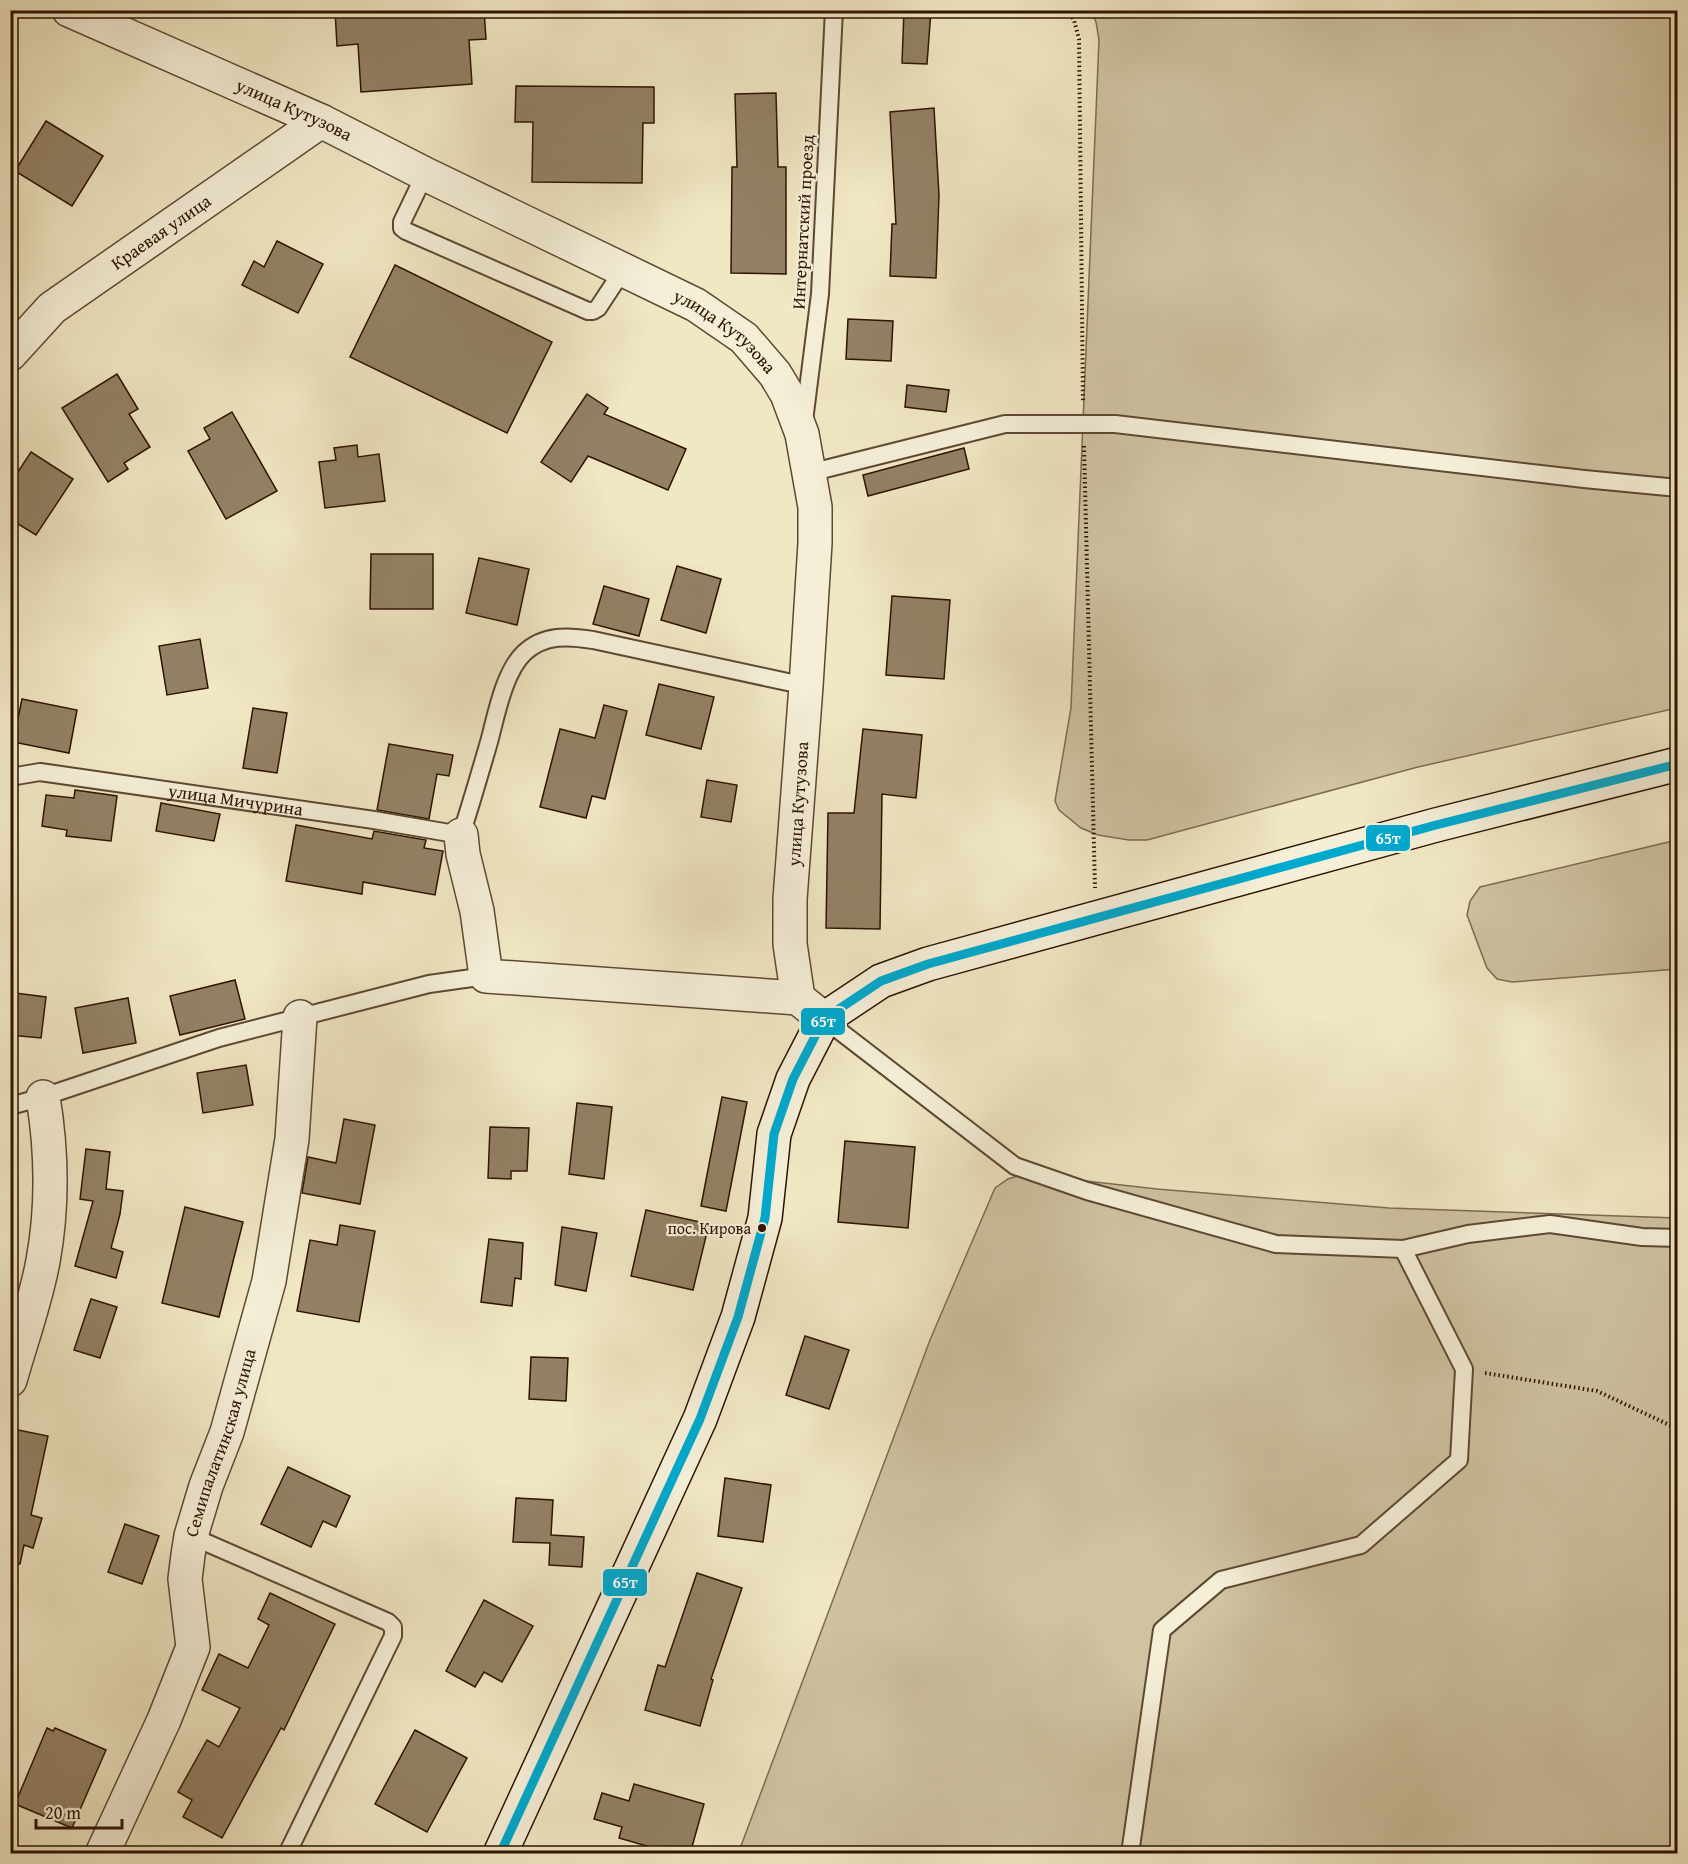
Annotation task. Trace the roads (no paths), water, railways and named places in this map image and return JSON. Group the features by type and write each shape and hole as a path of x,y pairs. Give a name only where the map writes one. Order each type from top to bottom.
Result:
{"street":[{"name":"улица Кутузова","path":"69,10 321,121 696,305 744,338 769,366 787,394 802,434 815,507 815,543 806,686 790,899 790,944 798,999"},
{"name":"Краевая улица","path":"10,354 52,308 321,121"},
{"path":"500,1854 700,1419 738,1317 765,1218 774,1134 793,1079 824,1019 881,981 928,964 1436,825 1677,765"},
{"path":"461,835 463,854 477,911 486,976 798,999 824,1019"},
{"name":"Семипалатинская улица","path":"102,1854 164,1720 191,1654 192,1635 185,1579 191,1536 227,1432 269,1281 292,1139 300,1017"},
{"path":"10,1380 43,1262 51,1155 43,1097"}],"lane":[{"name":"Интернатский проезд","path":"802,434 820,294 834,10"},
{"path":"425,174 402,222 402,228 406,231 588,311 598,308 623,270"},
{"path":"809,473 1005,424 1083,423 1115,424 1677,488"},
{"path":"461,835 502,696 512,671 524,654 539,643 567,636 594,640 806,686"},
{"name":"улица Мичурина","path":"10,777 40,772 374,819 461,835"},
{"path":"10,1106 219,1038 429,984 486,976"},
{"path":"824,1019 1015,1166 1087,1191 1276,1244 1403,1249 1468,1234 1550,1224 1642,1237 1677,1238"},
{"path":"1130,1854 1162,1630 1221,1580 1361,1545 1459,1460 1464,1369 1403,1249"},
{"path":"191,1536 388,1622 393,1627 393,1636 345,1730 287,1854"}],"place":[{"name":"пос. Кирова","path":"762,1228"}]}
